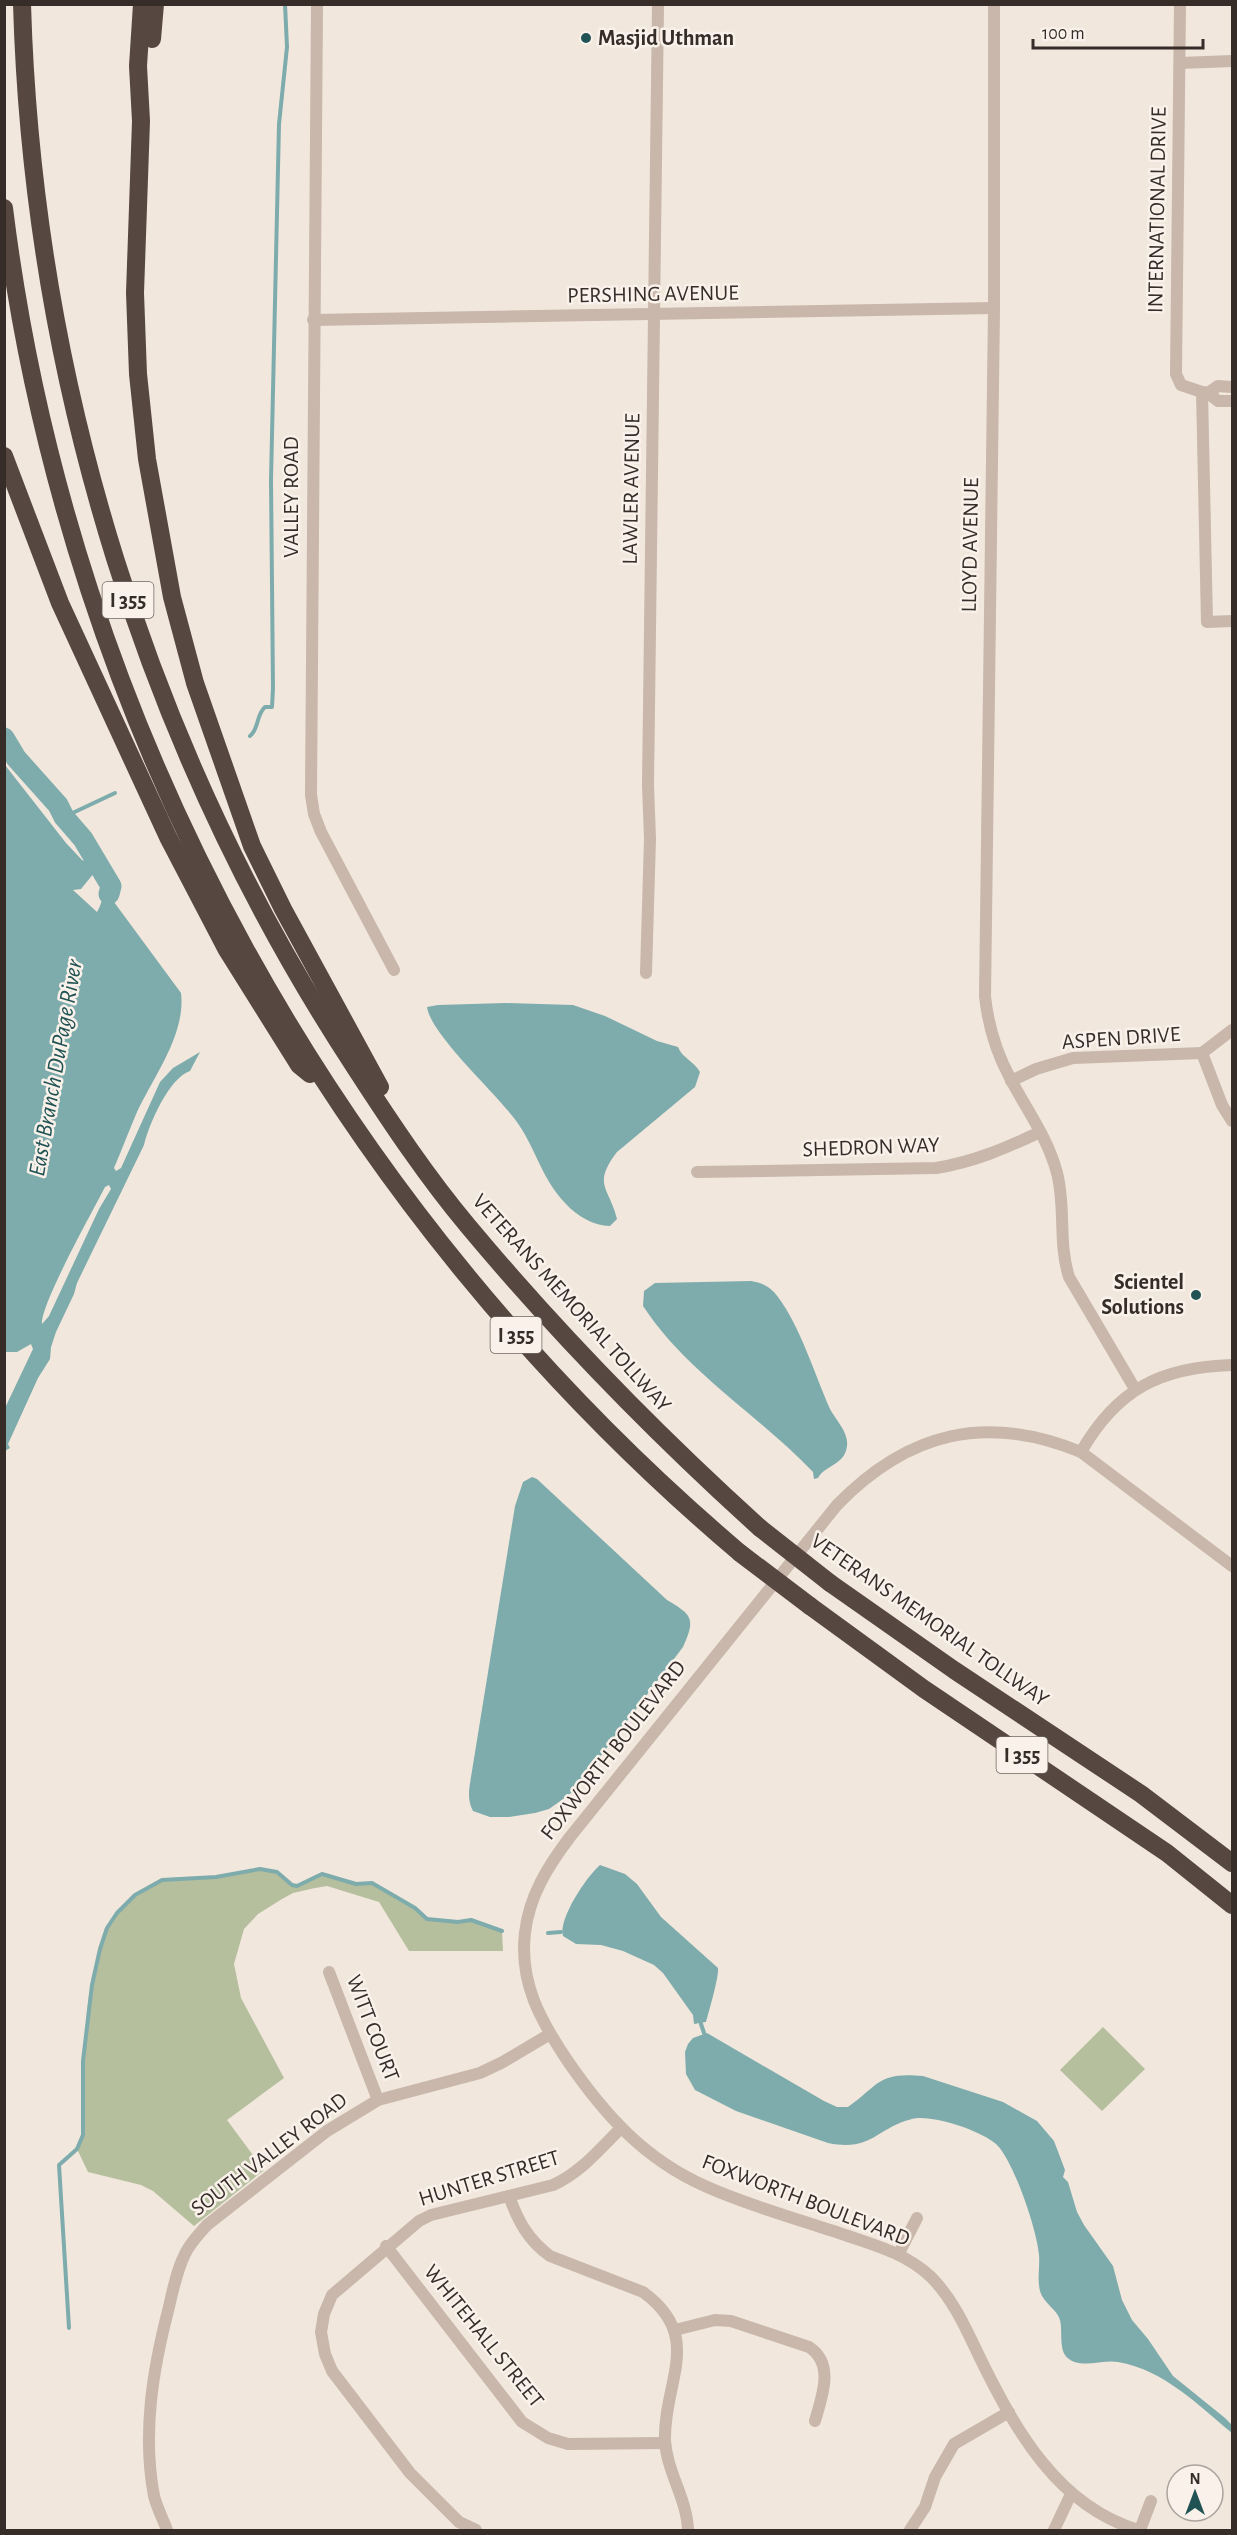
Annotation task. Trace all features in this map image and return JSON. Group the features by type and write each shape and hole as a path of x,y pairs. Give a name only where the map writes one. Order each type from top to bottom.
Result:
{"highway":[{"name":"VETERANS MEMORIAL TOLLWAY","path":"22,4 33,168 47,275 74,407 105,527 144,646 191,764 246,881 321,1017 402,1138 466,1224 539,1309 654,1431 760,1527 830,1583 954,1670 1141,1794 1233,1863"},
{"path":"142,4 138,66 141,121 135,293 138,374 147,459 172,597 195,683 252,846 283,909 392,1110 402,1138"},
{"path":"141,121 155,4"},
{"name":"I 355","path":"4,208 14,279 41,414 74,538 111,655 137,724 213,890 239,940 326,1086 428,1230 517,1335 633,1456 740,1553 924,1689 1167,1854 1233,1905"},
{"path":"4,456 60,603 168,837 227,950 258,1001 299,1065 326,1086"}],"street":[{"name":"VALLEY ROAD","path":"317,4 311,795 314,814 321,832 394,970"},
{"name":"LAWLER AVENUE","path":"646,974 650,839 658,4"},
{"name":"LLOYD AVENUE","path":"994,4 994,309 985,996 992,1037 1011,1081 1031,1112 1057,1172 1061,1195 1064,1257 1069,1277 1135,1389"},
{"name":"INTERNATIONAL DRIVE","path":"1180,4 1176,374 1181,385 1205,393 1218,401 1233,401"},
{"path":"1180,63 1233,61"},
{"name":"PERSHING AVENUE","path":"313,320 994,309"},
{"path":"1233,387 1218,386 1205,393 1207,622 1233,621"},
{"path":"1233,1030 1202,1053 1222,1105 1233,1120"},
{"name":"ASPEN DRIVE","path":"1011,1081 1036,1068 1073,1058 1202,1053"},
{"name":"SHEDRON WAY","path":"697,1172 936,1167 991,1155 1040,1132"},
{"path":"1081,1452 1102,1418 1135,1389 1179,1370 1233,1365"},
{"name":"FOXWORTH BOULEVARD","path":"1139,2530 1122,2525 1071,2494 1035,2456 1001,2401 954,2307 931,2277 899,2253 706,2186 662,2163 620,2129 591,2095 550,2034 531,1997 525,1973 525,1935 527,1921 540,1881 570,1837 807,1541 859,1483 888,1461 927,1443 970,1433 1004,1432 1038,1437 1081,1452 1233,1566"},
{"name":"WITT COURT","path":"329,1972 378,2100"},
{"name":"SOUTH VALLEY ROAD","path":"167,2530 158,2510 153,2485 150,2406 154,2372 164,2328 184,2255 192,2242 207,2225 327,2131 378,2100 480,2073 550,2034"},
{"name":"HUNTER STREET","path":"476,2530 457,2526 410,2473 342,2385 325,2354 322,2322 332,2295 410,2227 432,2215 565,2180 576,2173 620,2129"},
{"path":"509,2196 517,2219 537,2247 550,2256 644,2292 656,2301 675,2330 677,2365 668,2404 665,2443 673,2475 686,2508 688,2530"},
{"path":"899,2253 917,2218"},
{"name":"WHITEHALL STREET","path":"386,2246 522,2422 539,2434 568,2444 665,2443"},
{"path":"675,2330 715,2320 731,2321 809,2347 817,2352 823,2362 825,2374 815,2421"},
{"path":"910,2530 925,2507 935,2477 954,2444 1009,2412"},
{"path":"1054,2530 1071,2494"},
{"path":"1139,2530 1151,2501"}],"green space":[{"path":"260,1869 277,1872 292,1885 298,1886 322,1874 356,1884 372,1883 415,1908 427,1919 458,1922 471,1920 502,1931 503,1951 409,1951 379,1902 327,1886 293,1893 258,1914 244,1929 234,1964 241,1998 284,2078 227,2120 264,2170 194,2226 153,2191 141,2185 88,2172 77,2149 84,2116 85,2035 91,1982 107,1932 120,1911 137,1893 166,1879 232,1875"},
{"path":"1103,2027 1145,2069 1102,2111 1060,2070"}],"water":[{"path":"5,765 82,860 111,872 109,889 114,902 181,993 179,1024 174,1039 137,1112 114,1168 116,1171 121,1168 160,1082 173,1068 200,1052 190,1071 182,1075 175,1083 155,1114 144,1145 77,1283 56,1332 50,1359 38,1378 8,1444 10,1448 5,1451 5,1408 33,1349 31,1344 17,1352 5,1352","holes":["94,873 101,881 103,892 97,912 73,890 81,889","109,1185 111,1189 99,1209 49,1316 42,1324 49,1298 58,1278 105,1187"]},
{"path":"505,1003 573,1005 605,1016 657,1041 678,1047 700,1072 695,1087 617,1152 609,1163 605,1172 605,1186 617,1219 610,1226 592,1222 581,1216 558,1195 519,1125 440,1034 427,1007"},
{"path":"751,1281 770,1288 786,1309 800,1336 830,1409 846,1436 847,1446 843,1457 818,1478 814,1479 813,1472 792,1451 702,1373 661,1330 643,1306 644,1291 655,1283"},
{"path":"532,1477 537,1479 667,1600 682,1610 689,1618 690,1630 683,1647 575,1790 549,1809 509,1817 490,1817 473,1811 469,1799 470,1786 515,1506 523,1482"},
{"path":"600,1865 625,1874 637,1884 661,1917 718,1968 706,2022 694,2024 693,2015 663,1973 654,1965 623,1951 601,1945 576,1944 563,1936 569,1909 588,1878"},
{"path":"707,2033 837,2107 848,2107 888,2078 908,2075 923,2076 1003,2102 1037,2121 1054,2141 1065,2170 1063,2177 1068,2182 1077,2212 1113,2266 1122,2300 1132,2320 1173,2376 1225,2418 1232,2425 1232,2433 1180,2390 1135,2366 1112,2361 1080,2363 1066,2356 1062,2347 1060,2320 1040,2291 1039,2255 1029,2214 1017,2181 997,2145 969,2129 944,2121 921,2118 900,2123 864,2142 843,2145 828,2143 736,2111 695,2090 686,2074 685,2052 688,2044 693,2038"}],"waterway":[{"path":"250,736 255,730 262,710 265,707 272,707 273,688 271,480 279,124 287,47 285,4"},
{"name":"East Branch DuPage River","path":"4,738 16,758 58,805 64,817 83,839 111,886 109,894"},
{"path":"64,817 115,793"},
{"path":"69,2328 59,2165 77,2149 83,2135 83,2061 92,1985 100,1949 107,1928 117,1913 135,1895 162,1880 216,1877 260,1869 277,1872 292,1885 297,1886 322,1874 356,1884 372,1883 415,1908 427,1919 458,1922 471,1920 502,1931"},
{"path":"548,1933 561,1932"},
{"path":"701,2024 704,2033"}],"place":[{"name":"Masjid Uthman","path":"586,38"},
{"name":"Scientel Solutions","path":"1196,1295"}]}
